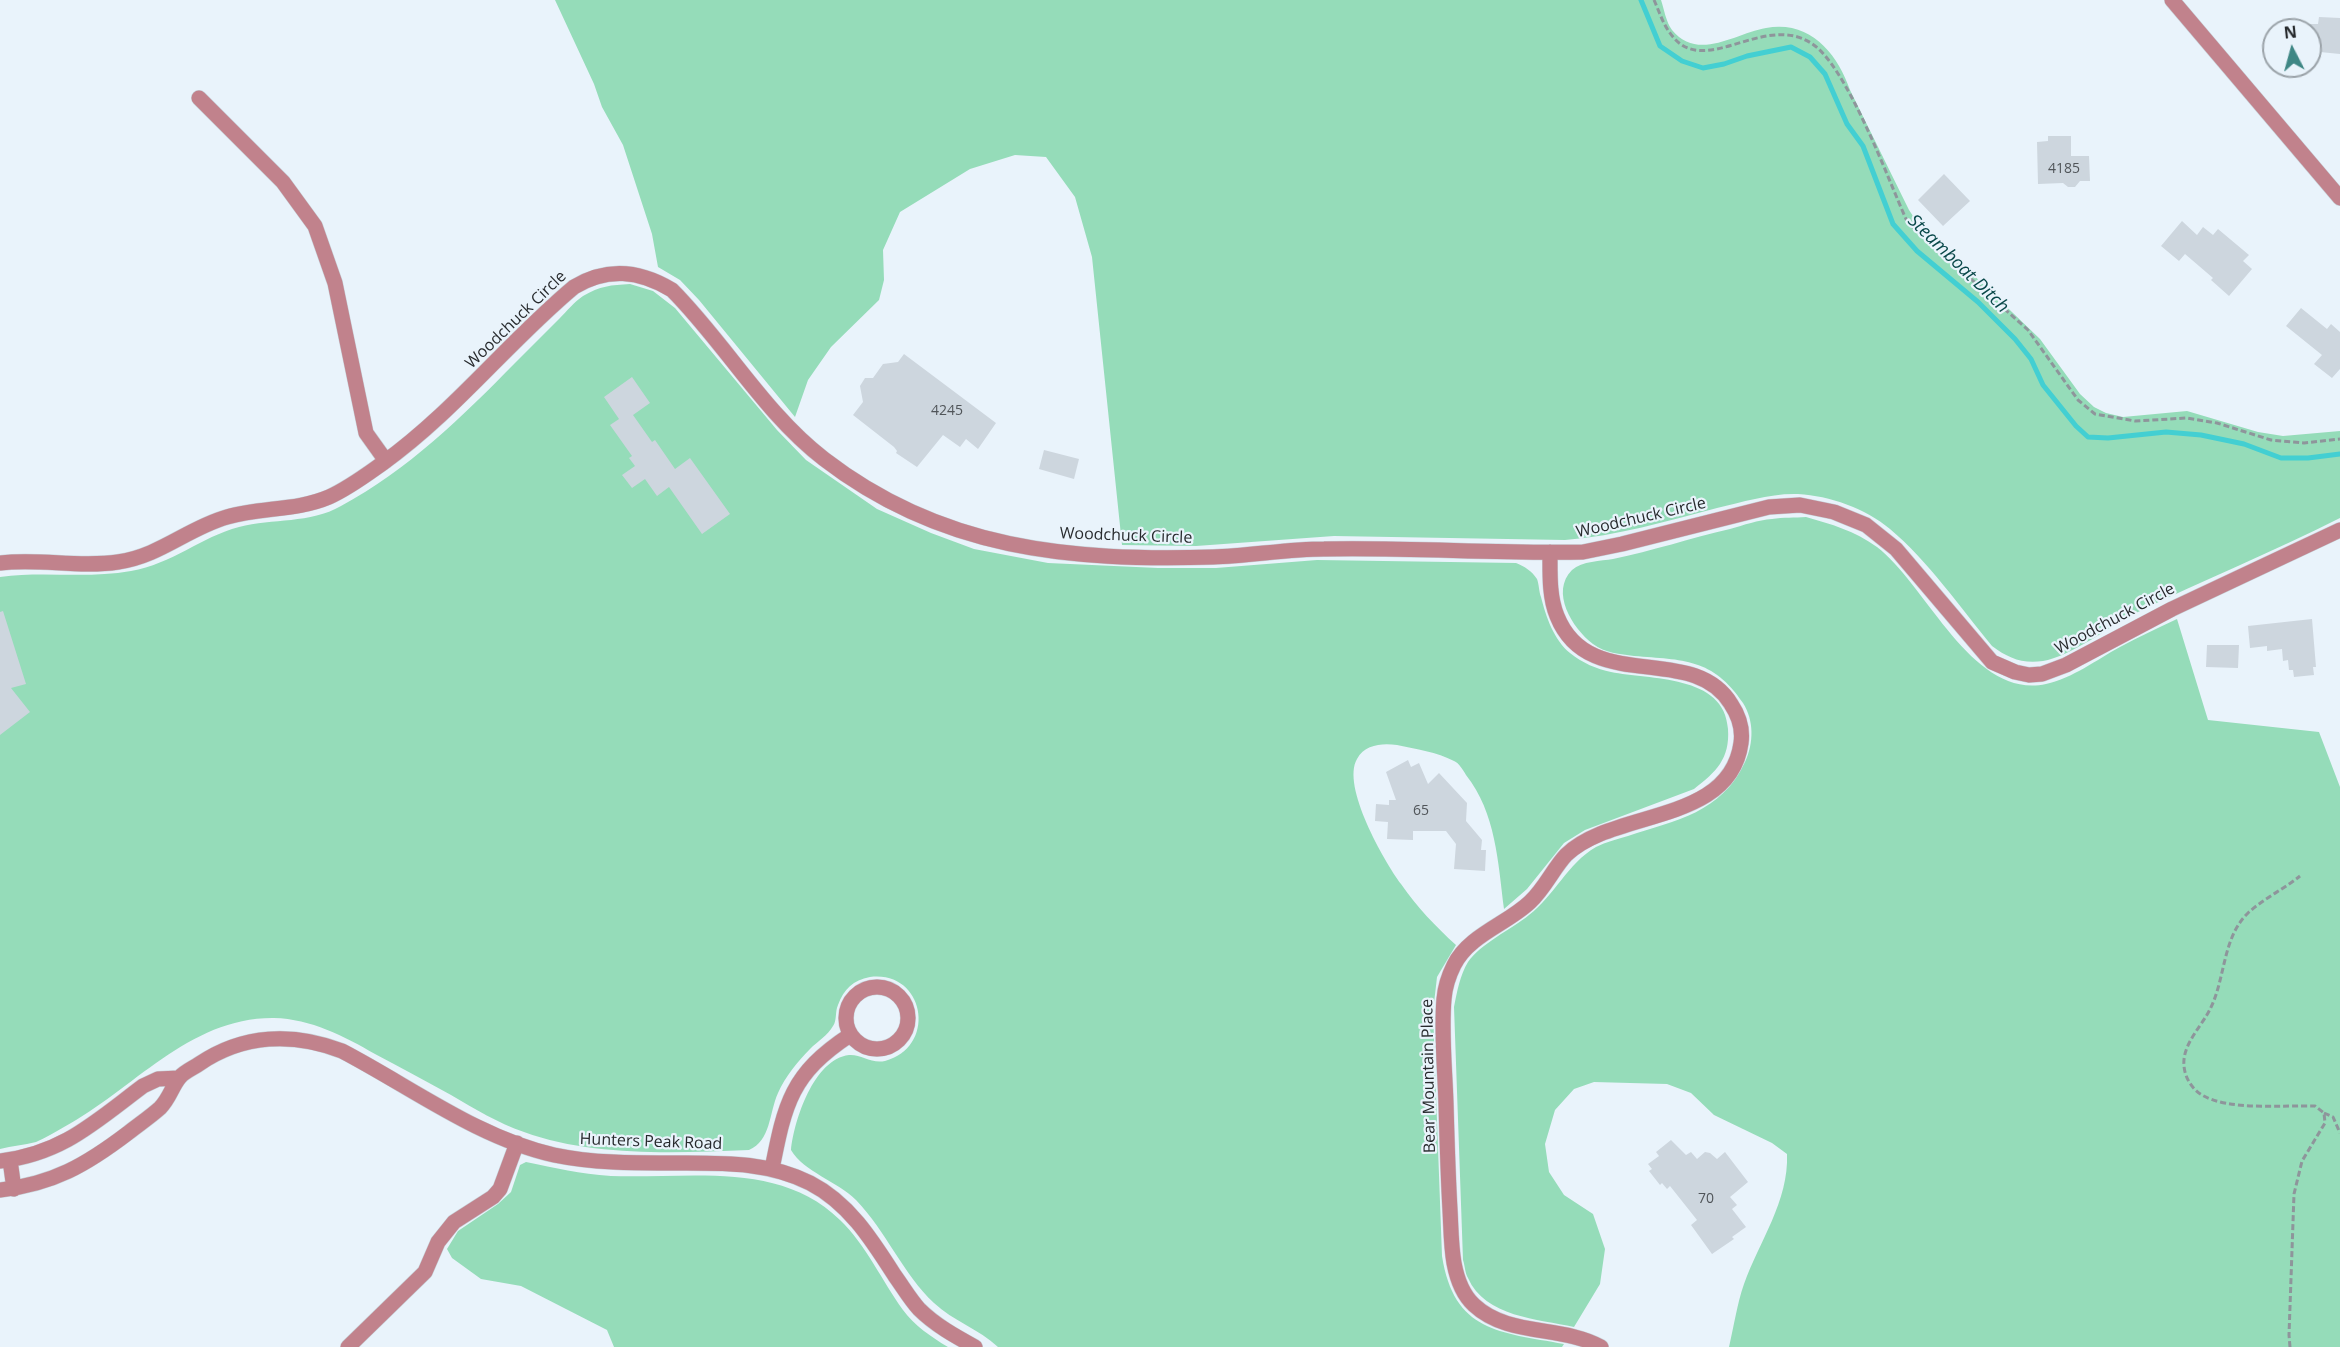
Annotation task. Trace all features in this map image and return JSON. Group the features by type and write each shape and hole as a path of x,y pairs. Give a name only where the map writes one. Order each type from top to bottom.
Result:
{"street":[{"path":"2176,1 2340,198"},
{"path":"199,98 283,182 315,226 335,283 366,433 386,461"},
{"name":"Woodchuck Circle","path":"0,563 33,561 95,563 137,558 168,546 208,523 227,517 316,502 349,486 386,461 439,418 573,287 600,274 620,272 638,274 656,280 672,290 787,425 822,458 858,483 911,512 964,533 1031,549 1096,555 1213,557 1323,549 1583,552 1769,507 1800,505 1834,512 1866,525 1896,549 1992,662 2015,672 2029,675 2042,674 2066,665 2172,609 2340,530"},
{"name":"Bear Mountain Place","path":"1550,552 1552,598 1557,617 1579,647 1594,656 1609,661 1680,672 1706,680 1728,698 1737,713 1741,728 1741,743 1737,756 1731,769 1713,790 1686,806 1606,832 1575,848 1566,856 1531,901 1463,951 1454,964 1444,996 1447,1149 1452,1242 1458,1280 1465,1294 1475,1306 1488,1315 1518,1326 1583,1338 1601,1347"},
{"path":"876,987 889,989 900,997 907,1008 908,1020 904,1033 896,1043 884,1049 871,1049 859,1044 850,1035 846,1023 847,1010 853,998 863,990 876,987"},
{"path":"772,1169 793,1090 818,1058 850,1035"},
{"name":"Hunters Peak Road","path":"7,1189 44,1182 92,1160 160,1108 170,1097 179,1078 207,1058 234,1045 261,1039 293,1038 313,1041 342,1051 457,1115 517,1143 552,1154 584,1160 620,1162 734,1163 772,1169 810,1183 849,1211 918,1308 946,1331 975,1347"},
{"name":"Hunters Peak Road","path":"5,1160 43,1152 61,1145 143,1086 158,1079 179,1078"},
{"path":"94,1123 112,1145"},
{"path":"348,1347 425,1272 438,1242 454,1222 493,1197 506,1175 517,1143"},
{"path":"5,1160 7,1189"}],"path":[{"path":"1654,0 1670,34 1684,47 1703,51 1712,50 1770,34 1790,35 1812,43 1837,73 1870,135 1906,219 2028,330 2078,400 2095,414 2135,421 2187,418 2217,423 2271,440 2304,443 2340,439"},
{"path":"2300,876 2248,913 2234,933 2222,970 2219,990 2208,1013 2186,1048 2184,1065 2189,1084 2203,1095 2224,1103 2315,1106 2333,1117 2340,1133"},
{"path":"2290,1347 2295,1194 2302,1161 2325,1123 2324,1113"}],"green space":[{"path":"555,0 1661,0 1672,30 1682,39 1693,44 1718,43 1766,28 1796,29 1820,42 1838,64 1909,210 1921,228 2040,339 2080,394 2094,407 2123,417 2187,411 2258,432 2283,436 2340,431 2340,518 2136,613 2065,654 2035,662 2016,659 1992,646 1931,570 1890,529 1870,515 1847,504 1810,495 1767,496 1623,532 1565,540 1334,536 1196,546 1122,545 1092,257 1075,197 1046,157 1015,155 970,169 900,212 883,250 884,280 879,300 831,347 808,380 795,417 699,300 680,280 658,267 652,234 623,145 602,107 594,84"},
{"path":"630,284 653,291 675,308 777,430 806,460 877,509 931,533 974,549 1048,563 1216,568 1317,560 1516,563 1528,569 1537,579 1551,628 1559,642 1575,657 1606,671 1683,683 1700,689 1714,698 1724,711 1728,739 1724,757 1709,777 1694,789 1585,830 1564,843 1527,889 1504,909 1490,822 1476,790 1458,763 1426,751 1386,744 1369,747 1360,754 1354,771 1359,804 1385,859 1414,901 1456,945 1437,977 1433,1012 1442,1256 1448,1281 1457,1300 1469,1314 1483,1324 1519,1336 1564,1344 1562,1347 998,1347 934,1303 913,1279 867,1212 856,1200 804,1164 791,1150 801,1108 816,1079 826,1067 837,1059 849,1055 880,1062 885,1061 902,1053 913,1041 918,1026 918,1011 913,997 903,985 889,978 864,978 846,990 837,1007 833,1026 788,1075 778,1093 762,1140 749,1150 635,1152 578,1146 550,1140 496,1120 339,1035 314,1025 274,1018 243,1021 215,1029 163,1058 89,1112 50,1135 36,1142 0,1149 0,577 131,571 160,563 225,531 252,524 317,516 329,512 366,492 412,459 475,403 580,298 600,288"},
{"path":"1806,517 1851,532 1877,547 1896,564 1952,636 1973,658 1995,675 2020,684 2046,684 2056,681 2177,619 2208,720 2319,732 2340,787 2340,1347 1729,1347 1744,1284 1778,1205 1786,1171 1787,1154 1772,1143 1714,1115 1691,1093 1667,1084 1594,1082 1574,1089 1555,1110 1545,1144 1549,1172 1564,1195 1593,1214 1605,1249 1600,1284 1574,1327 1529,1318 1500,1309 1476,1291 1467,1276 1463,1260 1454,1007 1465,967 1480,949 1538,907 1577,862 1596,847 1680,819 1710,804 1735,779 1745,762 1750,747 1751,724 1747,710 1732,688 1720,677 1696,664 1613,653 1593,644 1578,629 1566,609 1563,589 1566,579 1572,570 1586,563 1628,556 1762,520"},
{"path":"526,1162 611,1176 732,1177 790,1188 816,1201 840,1220 858,1241 912,1321 948,1347 614,1347 607,1330 521,1286 481,1279 452,1258 447,1249 458,1231 498,1204 511,1192 520,1165"}],"building":[{"path":"2319,17 2340,18 2340,54 2322,52 2322,18"},
{"path":"2048,136 2071,136 2071,156 2089,156 2090,181 2080,181 2075,187 2068,187 2063,183 2038,184 2037,142 2048,141"},
{"path":"1944,174 1970,201 1943,226 1918,200"},
{"path":"2182,221 2197,235 2203,227 2213,235 2218,229 2249,255 2243,261 2252,269 2229,296 2211,280 2213,278 2185,254 2179,261 2161,246"},
{"path":"2301,308 2327,329 2331,324 2340,332 2340,369 2332,378 2314,364 2322,355 2286,326"},
{"path":"904,354 996,423 978,449 966,439 960,447 943,435 917,467 896,453 894,447 853,415 863,402 860,386 865,378 873,378 883,364 898,362"},
{"path":"632,377 650,403 633,415 652,442 655,440 675,469 690,458 730,514 702,534 669,487 657,496 645,479 632,488 622,475 635,466 629,458 632,456 610,425 619,419 604,397"},
{"path":"1044,450 1079,459 1074,479 1039,469"},
{"path":"3,611 26,684 11,688 30,712 0,735 0,612"},
{"path":"2312,619 2316,667 2313,667 2314,675 2294,677 2293,670 2289,670 2288,660 2283,661 2282,649 2267,651 2267,646 2250,648 2248,626"},
{"path":"2207,645 2239,645 2238,668 2206,667"},
{"path":"1408,760 1411,767 1419,763 1428,784 1439,773 1467,803 1466,821 1482,840 1481,850 1486,850 1485,871 1454,869 1456,844 1446,831 1413,831 1413,840 1387,839 1388,822 1375,821 1376,804 1389,805 1389,800 1396,800 1386,772"},
{"path":"1671,1140 1686,1155 1691,1152 1697,1159 1705,1152 1717,1159 1725,1152 1748,1182 1730,1197 1737,1205 1732,1209 1746,1227 1732,1237 1734,1239 1712,1254 1691,1225 1697,1220 1670,1186 1667,1189 1662,1183 1660,1185 1649,1171 1652,1169 1648,1164 1659,1156 1656,1152"}],"waterway":[{"name":"Steamboat Ditch","path":"1641,0 1660,46 1682,61 1703,68 1791,47 1810,57 1825,74 1847,124 1863,146 1893,224 1917,251 1978,302 2015,339 2031,359 2043,385 2076,426 2088,437 2108,438 2166,432 2201,435 2244,444 2281,458 2308,458 2340,454"}]}
